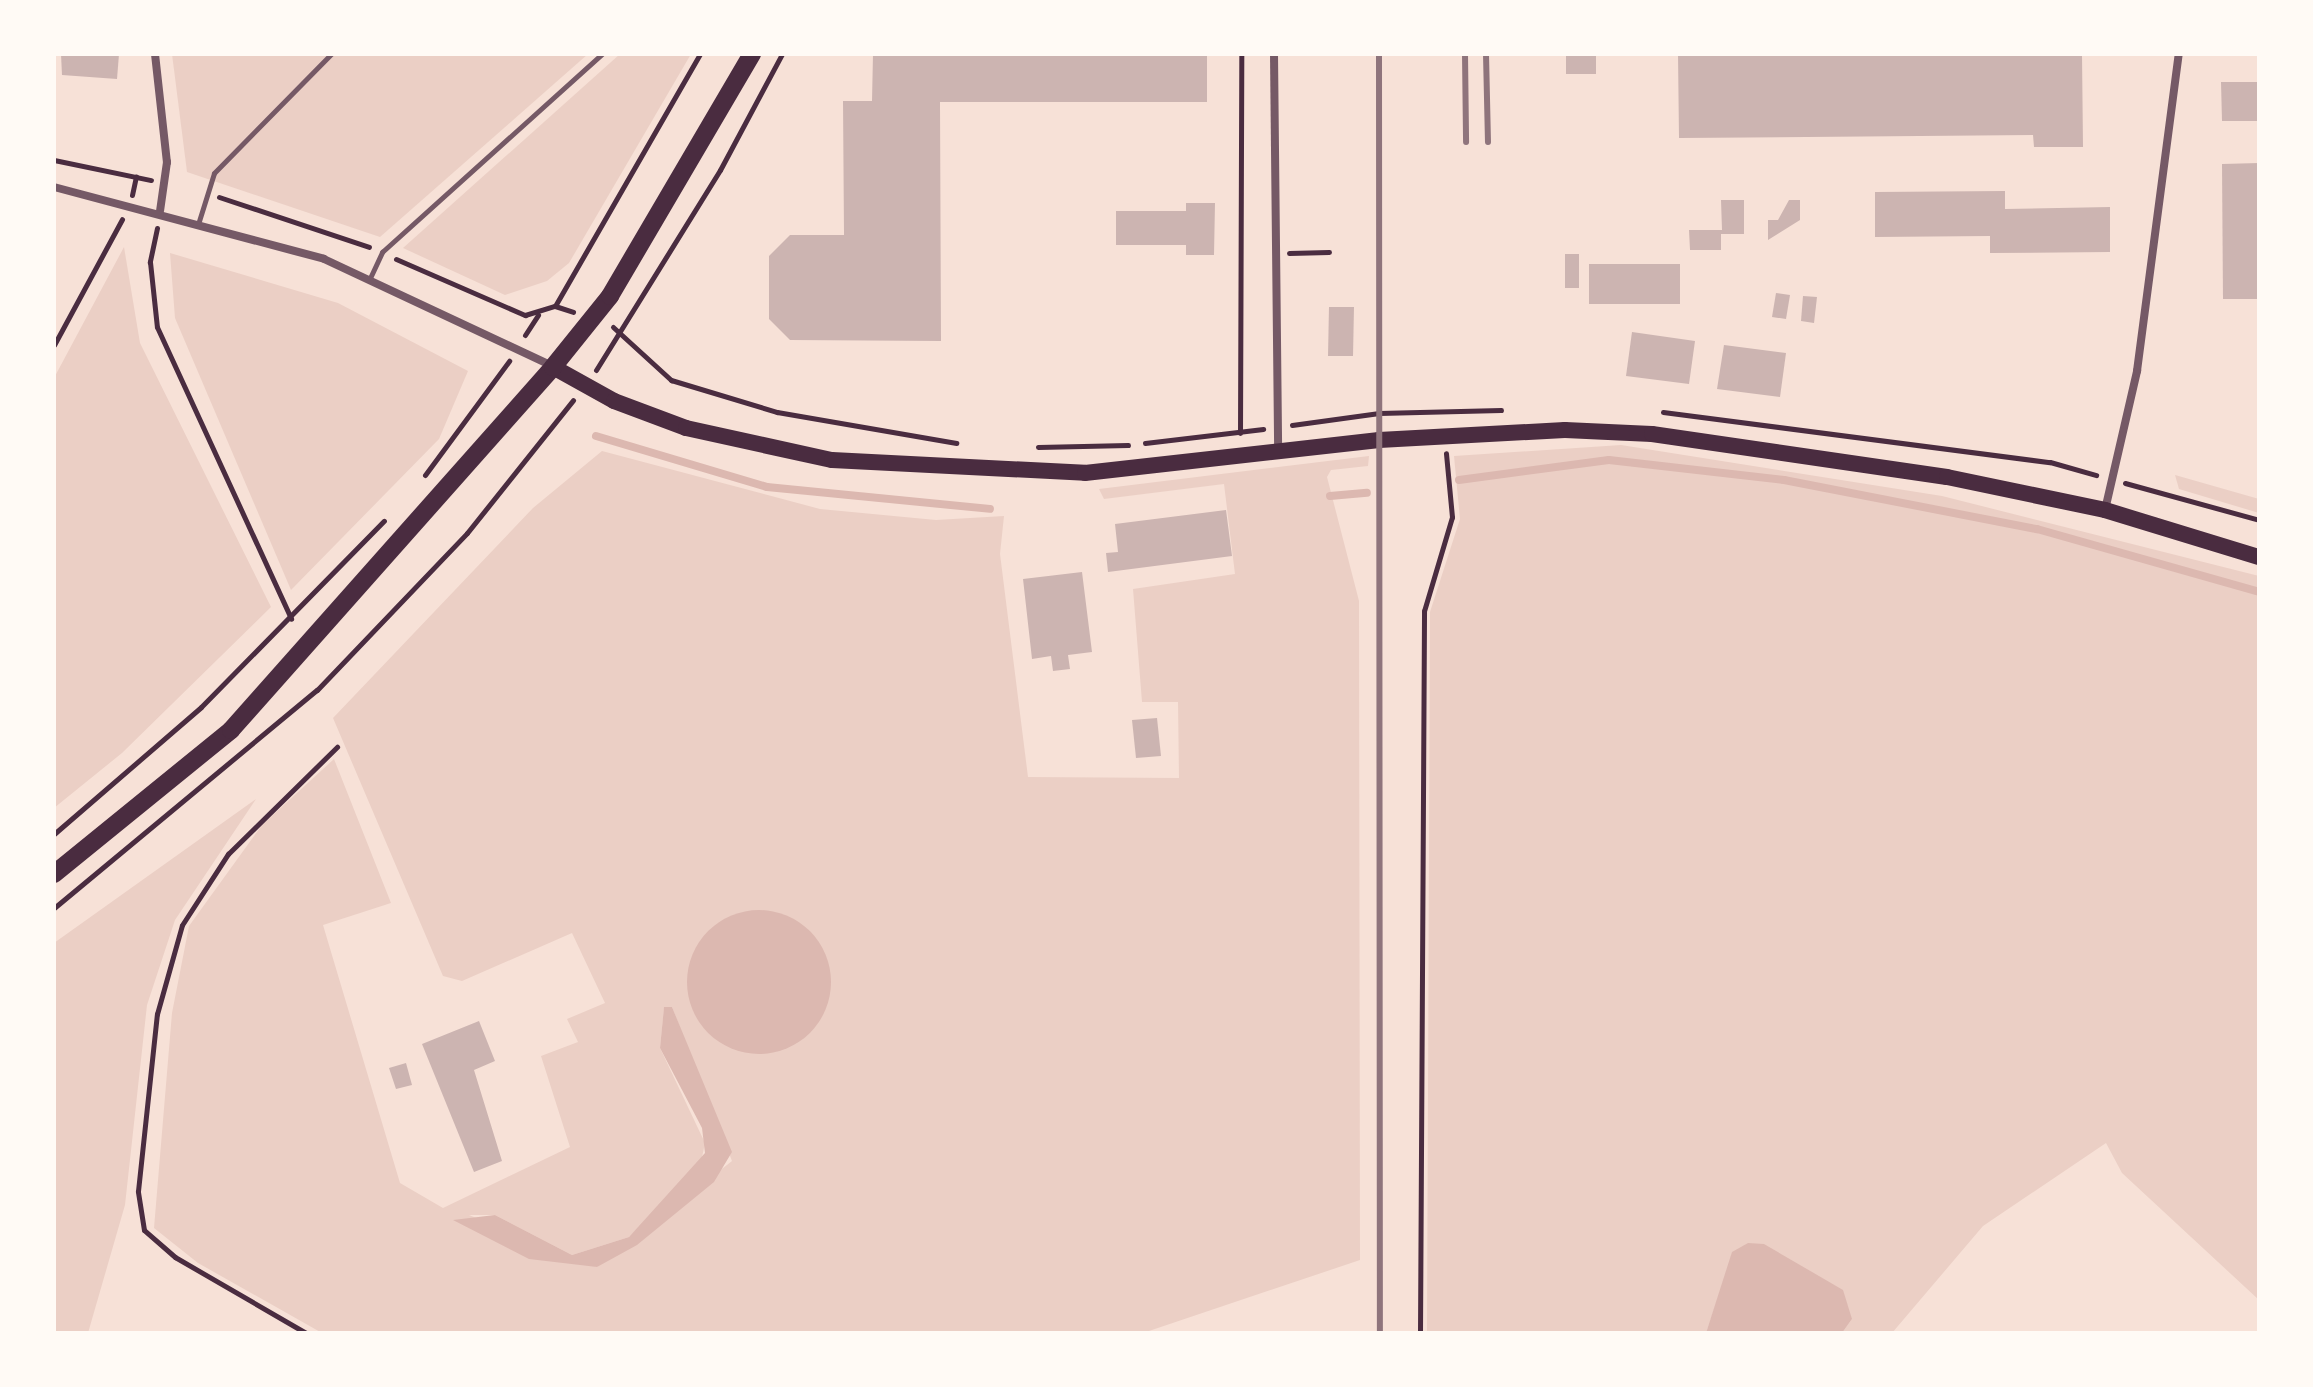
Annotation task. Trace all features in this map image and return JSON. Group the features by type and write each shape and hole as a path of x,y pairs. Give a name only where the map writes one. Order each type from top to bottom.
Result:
{"main road":[{"path":"54,874 231,730 305,653 553,367 592,319 693,163 752,54"},
{"path":"553,367 584,385 686,428 832,460 1085,473 1444,436 1652,434 1947,477 2105,510 2259,557"}],"street":[{"path":"155,54 167,162 160,211"},
{"path":"1274,54 1278,451"},
{"path":"2105,510 2137,371 2179,54"},
{"path":"54,187 199,221 370,278 518,347 553,367"}],"lane":[{"path":"199,221 214,173 331,54"},
{"path":"370,278 382,252 602,54"}],"path":[{"path":"416,486 538,315 555,306 700,54"},
{"path":"54,908 317,690 467,533 624,331 782,54"},
{"path":"1034,447 1240,431 1241,54"},
{"path":"54,160 136,176 130,205 54,345"},
{"path":"206,193 382,252 497,306 538,315"},
{"path":"160,211 150,262 157,327 305,653"},
{"path":"1276,253 1329,252"},
{"path":"555,306 624,331 647,365 738,402 966,444"},
{"path":"1420,1333 1424,611 1452,517 1444,436"},
{"path":"54,834 291,618 397,508"},
{"path":"306,1333 175,1257 144,1230 138,1191 157,1014 182,925 228,854 337,747"}],"shaded area":[{"path":"172,54 588,54 380,237 187,172"},
{"path":"620,54 691,54 569,263 547,281 505,295 403,248"},
{"path":"124,247 140,343 271,607 122,753 54,808 54,378"},
{"path":"170,253 338,303 468,371 439,439 291,590 175,318"},
{"path":"1621,445 1942,496 2259,576 2259,1300 2122,1173 2106,1143 1983,1226 1892,1333 1842,1333 1852,1319 1718,1298 1706,1333 1427,1333 1430,612 1460,519 1454,456"},
{"path":"602,451 820,509 936,520 1004,516 1000,554 1028,777 1179,778 1178,702 1142,702 1133,589 1235,574 1224,484 1104,499 1099,489 1369,456 1368,466 1331,470 1327,477 1359,601 1360,1260 1143,1333 322,1333 198,1263 154,1228 172,1013 189,926 262,825 334,759 391,903 323,925 400,1183 443,1208 570,1147 541,1056 578,1042 567,1019 605,1003 572,933 462,981 443,976 333,718 533,508","holes":["672,1007 732,1161 597,1267 469,1215 495,1215 572,1255 629,1237 663,1203 701,1162 705,1143 660,1048 664,1008"]},
{"path":"2175,475 2259,499 2259,513 2179,489"},
{"path":"256,799 175,920 147,1005 125,1205 88,1333 54,1333 54,943"},
{"path":"759,910 786,916 810,931 825,955 831,982 825,1009 810,1033 786,1048 759,1054 732,1048 708,1033 693,1009 687,982 693,955 708,931 732,916"},
{"path":"664,1007 672,1007 732,1152 714,1182 637,1245 597,1267 529,1259 453,1220 495,1215 572,1255 629,1237 705,1153 702,1128 660,1048"},
{"path":"1748,1243 1764,1244 1843,1290 1852,1319 1842,1333 1706,1333 1732,1252"}],"building":[{"path":"61,54 119,54 117,79 62,75"},
{"path":"873,54 1207,54 1207,102 940,102 941,341 790,340 769,319 769,256 790,235 844,235 843,101 872,101"},
{"path":"1566,54 1596,54 1596,74 1566,74"},
{"path":"1678,54 2082,54 2083,147 2034,147 2033,135 1679,138"},
{"path":"2221,82 2259,82 2259,121 2222,121"},
{"path":"2259,163 2259,299 2223,299 2222,164"},
{"path":"2005,191 2005,209 2110,207 2110,252 1990,253 1990,236 1875,237 1875,192"},
{"path":"1721,200 1744,200 1744,234 1721,234 1721,250 1690,250 1689,230 1722,230"},
{"path":"1789,200 1800,200 1800,220 1768,240 1768,220 1778,220"},
{"path":"1186,203 1215,203 1214,255 1186,255 1186,245 1116,245 1116,211 1186,211"},
{"path":"1565,254 1579,254 1579,288 1565,288"},
{"path":"1589,264 1680,264 1680,304 1589,304"},
{"path":"1776,293 1790,295 1786,319 1772,317"},
{"path":"1803,296 1817,297 1814,323 1801,321"},
{"path":"1329,307 1354,307 1353,356 1328,356"},
{"path":"1632,332 1695,341 1689,384 1626,376"},
{"path":"1724,345 1786,353 1780,397 1717,389"},
{"path":"1226,510 1232,556 1108,572 1106,553 1118,552 1115,524"},
{"path":"1082,572 1092,652 1068,655 1070,669 1053,671 1051,656 1032,659 1023,579"},
{"path":"1157,718 1161,756 1136,758 1132,720"},
{"path":"479,1021 495,1061 474,1070 502,1161 474,1172 422,1044"},
{"path":"406,1063 412,1085 396,1089 389,1068"}],"waterway":[{"path":"596,436 767,487 990,509"},
{"path":"1459,480 1609,460 1784,480 2037,529 2259,592"},
{"path":"1330,496 1367,493"}],"railway":[{"path":"1379,54 1380,1333"},
{"path":"1465,54 1466,142"},
{"path":"1486,54 1488,142"}]}
